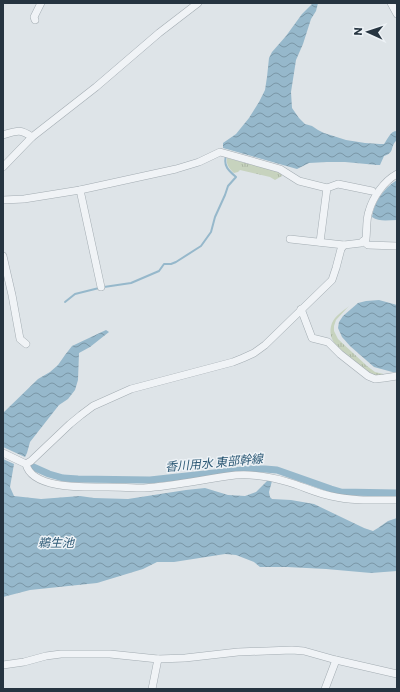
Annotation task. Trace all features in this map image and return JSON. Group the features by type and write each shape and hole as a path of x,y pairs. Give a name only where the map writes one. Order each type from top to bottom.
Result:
{"street":[{"path":"35,20 34,17 42,3"},
{"path":"3,167 32,137 96,88 159,33 198,3"},
{"path":"391,3 397,14"},
{"path":"3,135 18,130 26,132 32,137"},
{"path":"3,200 24,199 80,190 176,169 199,162 220,152 280,169 299,181 327,188 338,184 372,191"},
{"path":"368,219 366,209 372,191 379,184 394,175"},
{"path":"290,239 344,245 362,243 366,239 368,211 378,191 394,175"},
{"path":"320,242 327,188"},
{"path":"80,190 101,287"},
{"path":"363,241 368,245 397,246"},
{"path":"25,463 31,461 70,424 93,406 131,389 243,358 265,345 332,280 341,249 344,245"},
{"path":"3,256 20,339 26,344"},
{"path":"301,310 312,338 328,342 340,354 368,376 375,379 397,376"},
{"path":"3,453 25,463 30,473 38,478 49,483 74,487 144,488 230,476 250,475 272,477 328,496 343,499 397,500"},
{"path":"3,666 60,654 110,654 158,659 185,658 238,652 292,650 304,651 397,674"},
{"path":"152,689 158,659"},
{"path":"325,689 336,660"}],"green space":[{"path":"227,158 279,172 282,176 275,180 270,177 240,170 234,173 228,166"},
{"path":"349,306 336,320 334,326 334,331 338,339 375,372 388,375 379,376 370,374 336,346 333,341 330,329 333,320"}],"water":[{"path":"313,3 318,3 316,11 311,19 296,60 291,92 292,108 305,124 324,133 346,140 384,144 391,134 397,131 397,140 390,153 384,156 380,165 327,162 309,163 297,169 223,148 223,143 236,134 249,118 259,102 265,90 269,58 272,52 302,14"},
{"path":"397,180 397,220 375,219 372,217 377,201 388,187"},
{"path":"379,300 397,305 396,373 374,367 350,346 342,337 338,328 339,322 343,316 358,303"},
{"path":"106,330 109,332 90,347 79,353 78,380 75,390 68,399 59,405 30,442 25,457 3,447 3,413 38,379 58,365 72,346"},
{"name":"鵜生池","path":"3,459 14,464 10,487 14,496 41,499 80,496 128,499 205,488 228,495 245,496 256,492 267,481 272,481 269,492 272,499 291,500 314,504 373,531 388,521 397,518 397,571 371,573 326,569 260,567 254,562 236,555 225,554 174,562 157,562 143,569 97,583 30,590 3,597"}],"waterway":[{"path":"104,287 131,283 159,271 164,264 176,262 201,246 211,232 215,217 228,186 236,177 225,163 226,156"},
{"path":"65,302 75,294 99,288"},
{"name":"香川用水 東部幹線","path":"31,466 63,478 150,480 251,469 265,469 277,470 341,492 397,493"}]}
